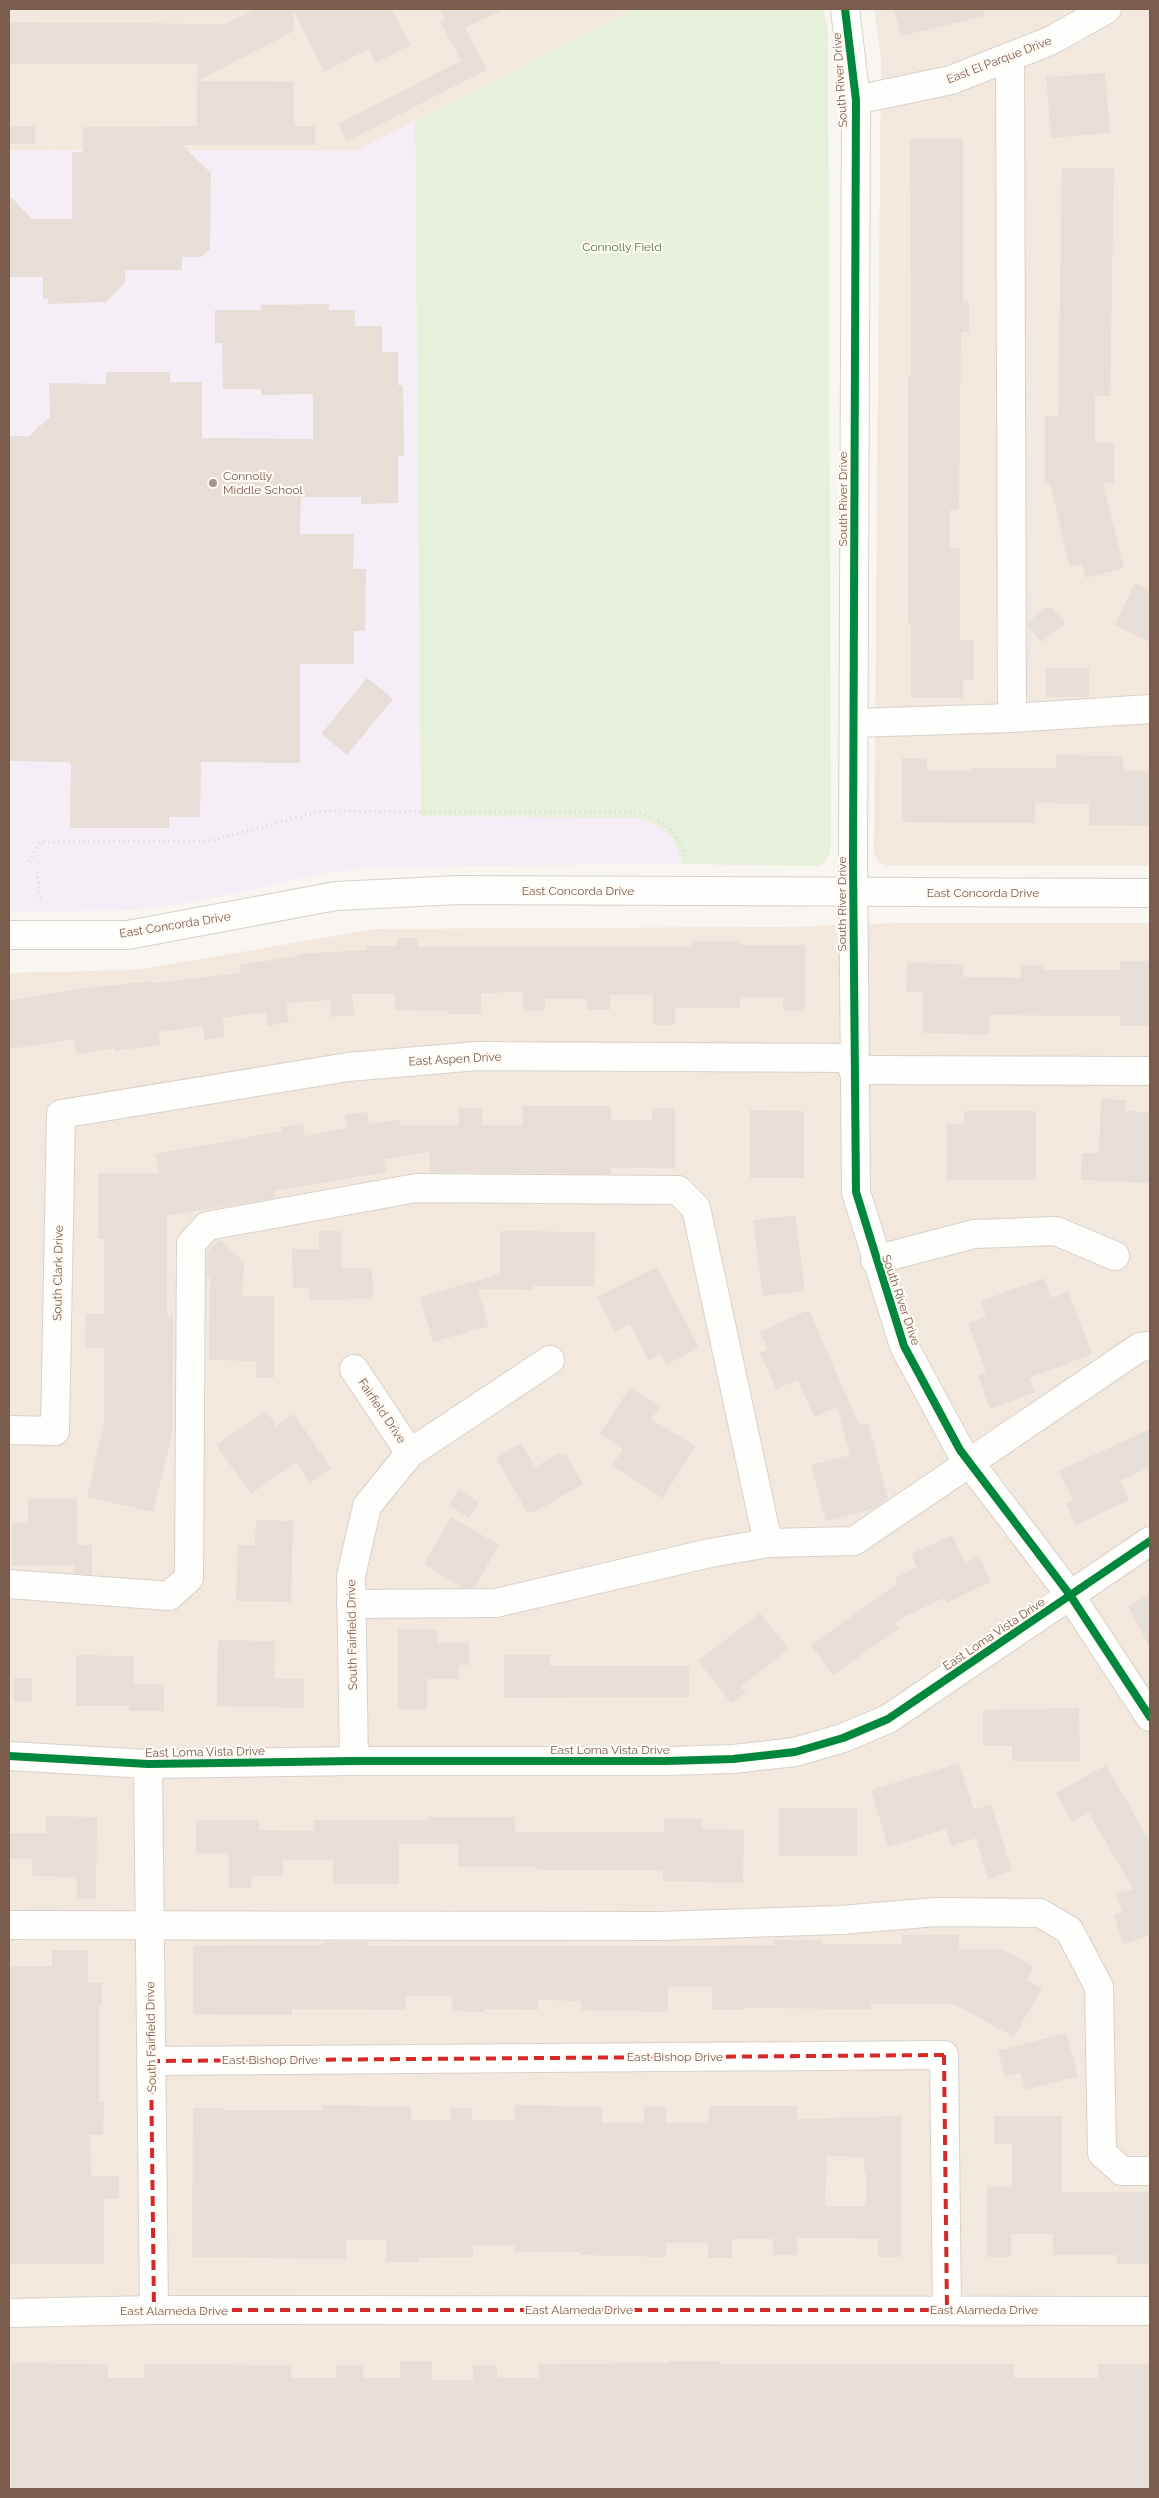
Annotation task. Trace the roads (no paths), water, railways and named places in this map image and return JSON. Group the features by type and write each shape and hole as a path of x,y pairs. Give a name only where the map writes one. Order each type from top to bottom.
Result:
{"street":[{"name":"South River Drive","path":"845,9 856,100 853,893 853,1064 856,1192 875,1260 904,1346 960,1450 1070,1595 1150,1717"},
{"name":"East El Parque Drive","path":"856,100 951,80 1050,41 1107,9"},
{"path":"1010,57 1012,718"},
{"path":"854,723 1012,718 1150,708"},
{"name":"East Concorda Drive","path":"9,935 128,935 336,896 460,890 1150,893"},
{"name":"East Aspen Drive","path":"61,1114 348,1066 477,1056 1150,1071"},
{"name":"South Clark Drive","path":"9,1430 55,1431 61,1114"},
{"path":"9,1584 169,1596 189,1578 191,1244 207,1226 416,1188 678,1190 696,1208 768,1543"},
{"path":"875,1260 974,1234 1056,1232 1115,1256"},
{"path":"351,1604 496,1603 710,1553 768,1543 854,1541 1140,1347 1150,1346"},
{"name":"South Fairfield Drive","path":"354,1761 350,1576 367,1506 410,1453 550,1360"},
{"name":"Fairfield Drive","path":"354,1369 410,1453"},
{"name":"East Loma Vista Drive","path":"9,1756 148,1764 354,1761 666,1762 733,1759 795,1752 843,1738 888,1719 1150,1541"},
{"name":"South Fairfield Drive","path":"148,1764 154,2310"},
{"path":"9,1925 659,1926 841,1920 936,1912 1040,1913 1069,1930 1099,1987 1102,2153 1122,2171 1150,2171"},
{"name":"East Bishop Drive","path":"151,2061 944,2055 947,2310"},
{"name":"East Alameda Drive","path":"9,2313 154,2310 1150,2311"}],"place":[{"name":"Connolly Middle School","path":"213,483"}],"park label":[{"name":"Connolly Field","path":"622,247"}]}
